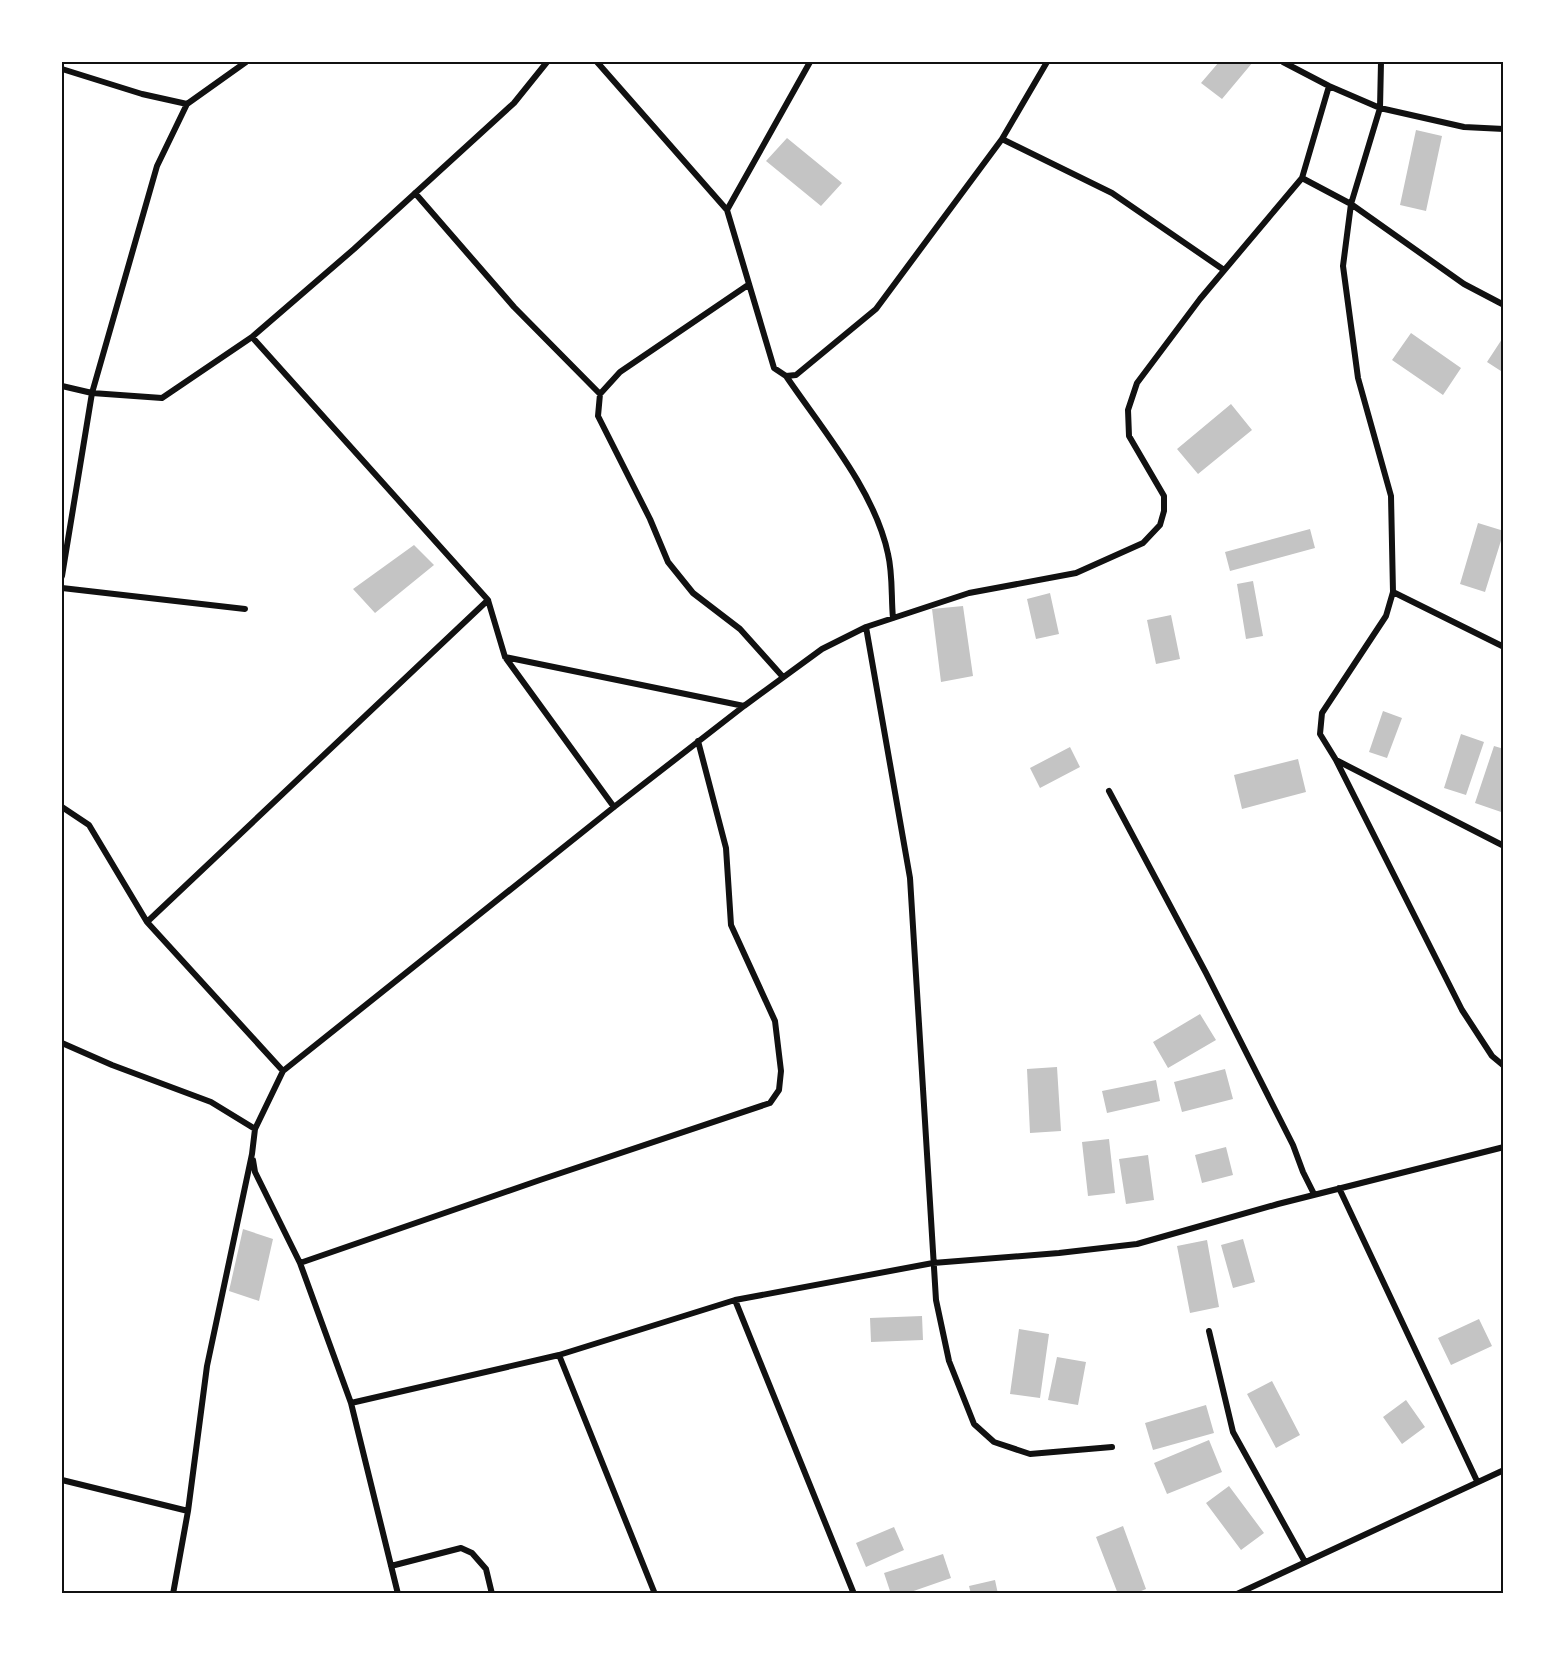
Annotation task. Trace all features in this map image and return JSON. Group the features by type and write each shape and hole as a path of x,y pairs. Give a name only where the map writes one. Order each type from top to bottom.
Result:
{"street":[{"path":"62,576 92,393 157,166 187,104 246,62"},
{"path":"62,386 92,393 162,398 252,337 354,249 514,102 547,62"},
{"path":"597,62 726,210 774,368 786,376 861,484 875,516 888,554 893,618"},
{"path":"726,210 810,62"},
{"path":"786,376 796,375 876,309 1002,139 1047,62"},
{"path":"1283,62 1329,86 1380,108 1464,127 1503,129"},
{"path":"1381,62 1380,108 1351,204 1343,266 1358,378 1391,496 1393,592 1386,616 1322,713 1320,734 1336,760 1462,1010 1492,1056 1503,1066"},
{"path":"62,69 142,94 187,104"},
{"path":"173,1593 188,1510 207,1366 252,1154 255,1129 282,1071 698,741 822,649 866,627 969,593 1076,573 1143,543 1160,525 1164,511 1164,496 1129,436 1128,410 1137,382 1224,270 1302,178 1329,86"},
{"path":"1002,139 1112,193 1224,270"},
{"path":"1302,178 1351,204 1464,284 1503,305"},
{"path":"415,193 514,307 600,394"},
{"path":"748,285 620,372 600,394 598,416 650,519 668,562 693,593 740,629 783,677"},
{"path":"252,337 488,600 505,657 614,807"},
{"path":"62,588 246,609"},
{"path":"1393,592 1503,647"},
{"path":"147,922 488,600"},
{"path":"866,627 910,878 933,1263 936,1300 949,1361 974,1424 994,1442 1030,1454 1112,1447"},
{"path":"505,657 744,706"},
{"path":"300,1263 770,1103 779,1090 781,1071 775,1021 731,925 726,848 698,741"},
{"path":"1336,760 1503,846"},
{"path":"1109,791 1206,973 1293,1145 1314,1194"},
{"path":"62,807 89,825 147,922 282,1071"},
{"path":"62,1042 112,1065 211,1101 255,1129"},
{"path":"351,1403 559,1355 735,1300 933,1263 1137,1244 1314,1194 1503,1147"},
{"path":"252,1154 255,1172 300,1263 351,1403 398,1593"},
{"path":"1339,1188 1477,1481"},
{"path":"735,1300 854,1593"},
{"path":"1209,1331 1233,1432 1305,1562"},
{"path":"559,1355 655,1593"},
{"path":"1237,1593 1503,1470"},
{"path":"62,1480 188,1510"},
{"path":"391,1566 461,1548 472,1553 486,1569 492,1593"}],"building":[{"path":"1219,62 1253,62 1222,99 1201,83"},
{"path":"1416,130 1442,136 1426,211 1400,205"},
{"path":"787,138 842,183 821,206 766,161"},
{"path":"1411,333 1461,368 1443,395 1392,360"},
{"path":"1504,336 1504,373 1487,362"},
{"path":"1231,404 1252,430 1198,474 1177,449"},
{"path":"1478,523 1504,531 1485,592 1460,584"},
{"path":"1310,529 1315,548 1230,571 1225,552"},
{"path":"414,545 434,565 375,613 353,589"},
{"path":"1253,581 1263,636 1246,639 1237,584"},
{"path":"1050,593 1059,634 1036,639 1027,599"},
{"path":"963,606 973,676 941,682 932,609"},
{"path":"1171,615 1180,659 1156,664 1147,620"},
{"path":"1383,711 1402,718 1387,758 1369,752"},
{"path":"1461,734 1484,742 1466,795 1444,788"},
{"path":"1494,746 1504,749 1504,813 1475,803"},
{"path":"1070,747 1080,767 1040,788 1030,768"},
{"path":"1298,759 1306,792 1242,809 1234,775"},
{"path":"1200,1014 1216,1040 1168,1068 1153,1042"},
{"path":"1057,1067 1061,1131 1030,1133 1027,1069"},
{"path":"1225,1069 1233,1099 1182,1112 1174,1082"},
{"path":"1156,1080 1160,1101 1107,1113 1102,1091"},
{"path":"1109,1139 1115,1193 1088,1196 1082,1142"},
{"path":"1226,1147 1233,1175 1202,1183 1195,1155"},
{"path":"1148,1155 1154,1200 1126,1204 1119,1159"},
{"path":"243,1229 273,1239 259,1301 229,1291"},
{"path":"1243,1239 1255,1282 1233,1288 1221,1245"},
{"path":"1207,1240 1219,1307 1190,1313 1177,1246"},
{"path":"922,1316 923,1340 871,1342 870,1318"},
{"path":"1479,1319 1492,1346 1451,1365 1438,1338"},
{"path":"1019,1329 1049,1334 1040,1398 1010,1394"},
{"path":"1057,1357 1086,1362 1078,1405 1048,1400"},
{"path":"1272,1381 1300,1435 1276,1448 1247,1394"},
{"path":"1406,1400 1425,1427 1402,1444 1383,1417"},
{"path":"1206,1405 1214,1433 1153,1450 1145,1423"},
{"path":"1209,1440 1222,1472 1167,1494 1154,1463"},
{"path":"1229,1486 1264,1533 1241,1550 1206,1503"},
{"path":"1123,1526 1146,1589 1134,1594 1118,1594 1096,1537"},
{"path":"894,1527 904,1550 866,1567 856,1543"},
{"path":"943,1554 951,1578 905,1594 891,1594 884,1573"},
{"path":"995,1580 998,1594 971,1594 969,1586"}]}
